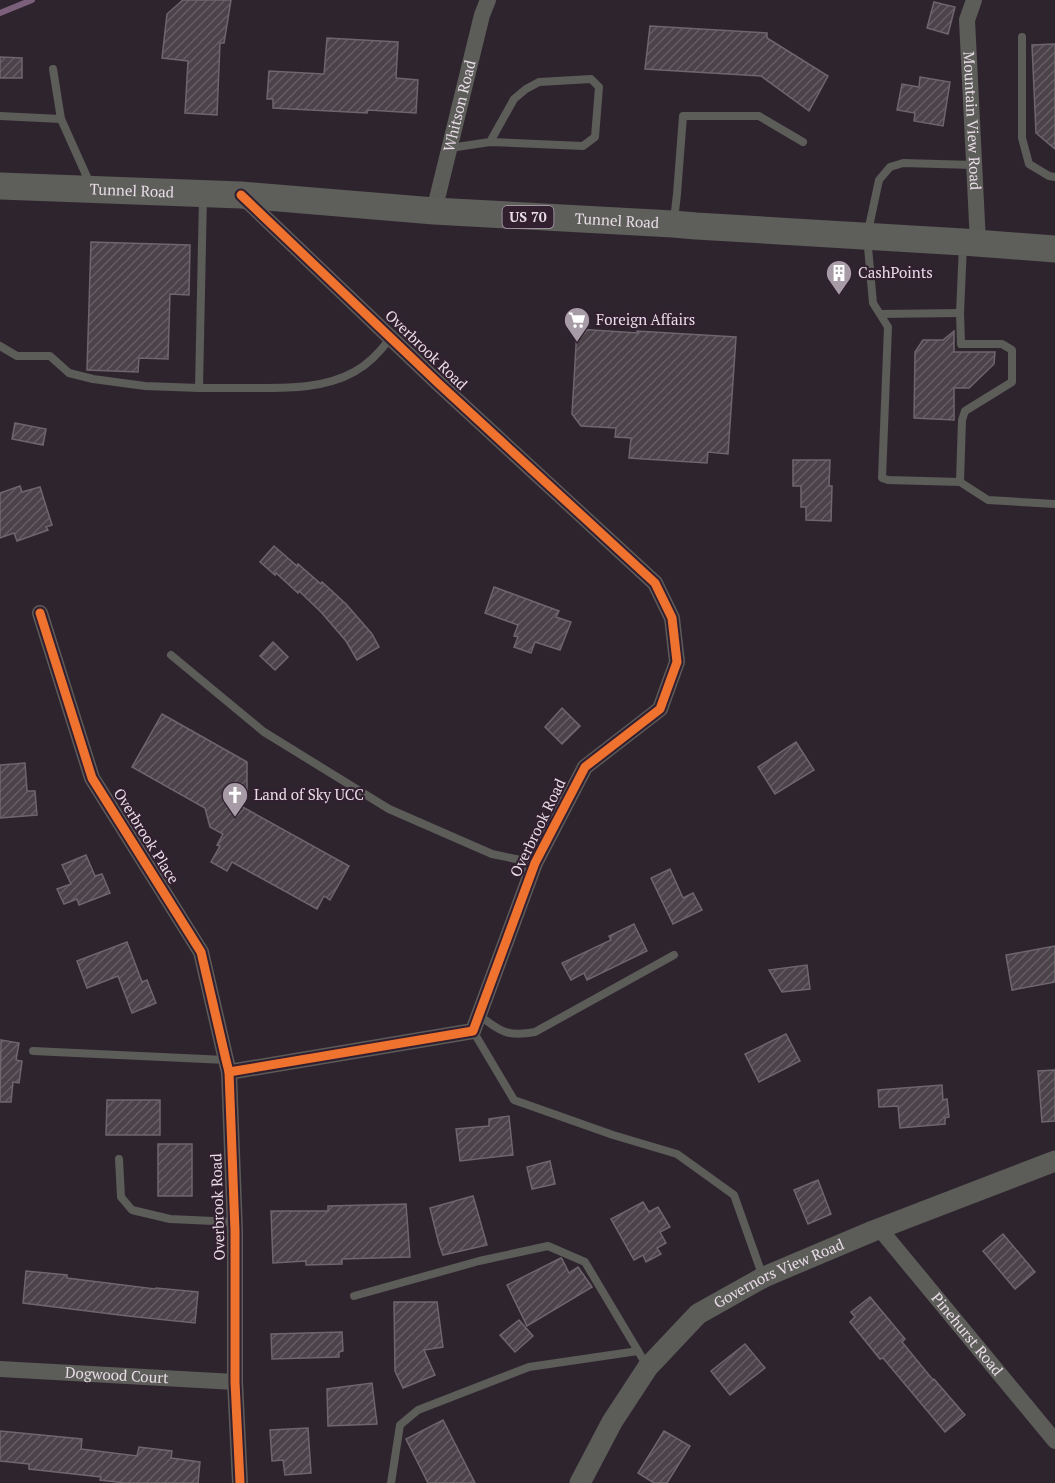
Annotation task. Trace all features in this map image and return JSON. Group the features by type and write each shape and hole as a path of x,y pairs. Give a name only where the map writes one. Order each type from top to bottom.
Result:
{"main road":[{"name":"Tunnel Road","path":"0,186 241,195 434,211 1055,249"}],"street":[{"name":"Whitson Road","path":"434,211 482,15 488,0"},
{"name":"Mountain View Road","path":"970,242 974,165 967,20 975,0"},
{"name":"Overbrook Road","path":"241,195 438,383 655,584 672,618 677,662 660,709 585,767 535,864 476,1023"},
{"name":"Overbrook Place","path":"40,613 92,778 201,952 227,1066"},
{"path":"227,1066 476,1023"},
{"name":"Overbrook Road","path":"227,1066 235,1222 235,1382 240,1483"},
{"name":"Governors View Road","path":"580,1483 643,1359 698,1314 764,1277 879,1228 1055,1161"},
{"name":"Pinehurst Road","path":"879,1228 1055,1441"},
{"name":"Dogwood Court","path":"0,1369 235,1382"}],"lane":[{"path":"1022,37 1022,138 1029,164 1055,177"},
{"path":"53,69 61,119 92,189"},
{"path":"449,148 490,142 583,146 595,137 599,87 591,79 539,82 526,88 514,99 490,142"},
{"path":"0,116 61,119"},
{"path":"673,224 683,116 759,116 803,142"},
{"path":"974,165 903,164 890,167 879,180 867,236 873,303 888,327 882,478 960,482 988,500 1055,504"},
{"path":"199,388 203,193"},
{"path":"960,482 962,420 965,411 1012,382 1012,350 1002,344 961,344 960,313 970,242"},
{"path":"881,314 960,313"},
{"path":"0,346 17,356 50,356 69,374 93,379 145,386 298,387 341,378 355,371 382,349 391,337"},
{"path":"171,654 264,732 389,809 492,854 535,864"},
{"path":"476,1023 508,1033 536,1032 674,955"},
{"path":"476,1023 514,1100 613,1135 676,1154 734,1195 764,1277"},
{"path":"33,1051 227,1066"},
{"path":"119,1159 121,1197 132,1210 170,1219 235,1222"},
{"path":"354,1296 479,1261 548,1245 585,1262 643,1359 530,1367 418,1410 400,1425 391,1483"}],"building":[{"path":"183,0 231,0 224,43 220,43 217,115 185,113 188,61 162,58 167,14"},
{"path":"934,2 955,7 948,34 927,28"},
{"path":"650,26 767,33 767,38 828,76 809,111 761,76 645,69"},
{"path":"327,38 398,42 396,78 418,80 416,113 273,108 273,99 267,99 269,71 324,74"},
{"path":"1055,44 1055,149 1036,133 1032,45"},
{"path":"0,57 22,58 22,78 0,78"},
{"path":"920,77 950,82 943,126 914,121 915,113 897,110 902,84 919,87"},
{"path":"91,242 190,245 189,295 170,294 168,359 139,358 138,372 87,370"},
{"path":"577,329 736,337 728,454 708,452 707,463 629,458 631,438 615,437 616,428 581,426 572,414"},
{"path":"954,331 954,352 995,352 994,364 969,388 954,388 954,420 914,418 915,352 923,340 943,340"},
{"path":"15,423 46,429 43,445 12,439"},
{"path":"793,460 830,460 831,521 806,520 806,507 801,507 801,486 793,486"},
{"path":"20,486 22,492 40,487 52,525 46,527 48,530 17,541 14,533 0,538 0,493"},
{"path":"274,546 321,584 322,582 346,604 372,634 379,647 357,660 346,641 321,612 299,591 298,593 260,562"},
{"path":"494,587 559,611 556,617 571,622 560,650 535,642 531,653 514,647 518,637 514,636 518,625 485,613"},
{"path":"273,642 288,657 275,670 260,656"},
{"path":"562,708 580,726 562,744 545,727"},
{"name":"Land of Sky UCC","path":"162,714 247,762 247,790 230,800 349,866 330,900 324,896 317,909 232,862 227,871 211,862 220,846 217,845 223,834 210,827 205,808 132,767"},
{"path":"796,742 814,770 775,794 758,767"},
{"path":"25,763 27,791 35,791 37,815 0,818 0,765"},
{"path":"86,855 95,876 102,874 110,893 79,905 77,899 64,904 57,889 71,884 62,865"},
{"path":"670,869 683,898 693,893 702,910 673,924 651,878"},
{"path":"634,924 647,951 587,980 584,973 571,980 562,963 611,940 609,936"},
{"path":"127,942 142,982 147,980 156,1003 132,1013 118,976 87,988 77,961"},
{"path":"1055,946 1055,982 1012,990 1006,955"},
{"path":"807,965 810,989 782,992 769,970"},
{"path":"786,1034 800,1061 759,1082 745,1054"},
{"path":"1,1040 19,1043 16,1060 22,1061 19,1083 13,1082 11,1102 0,1102"},
{"path":"1055,1070 1055,1121 1042,1122 1038,1071"},
{"path":"942,1085 943,1100 947,1099 949,1117 945,1118 945,1124 900,1128 898,1106 879,1107 878,1090"},
{"path":"107,1100 160,1100 160,1135 106,1135"},
{"path":"509,1116 513,1155 460,1161 456,1129 489,1126 489,1119"},
{"path":"158,1144 192,1144 192,1196 158,1196"},
{"path":"550,1161 555,1184 532,1189 527,1167"},
{"path":"818,1180 831,1214 808,1224 794,1190"},
{"path":"473,1196 487,1245 443,1255 430,1208"},
{"path":"643,1202 649,1212 658,1207 670,1227 660,1232 666,1243 657,1248 661,1254 646,1262 643,1255 634,1260 611,1219"},
{"path":"406,1204 410,1257 342,1259 342,1264 306,1265 306,1261 273,1263 271,1211 328,1211 328,1206"},
{"path":"1003,1234 1035,1272 1015,1289 983,1251"},
{"path":"561,1258 569,1273 578,1267 592,1287 527,1326 507,1285"},
{"path":"26,1271 155,1289 198,1292 195,1323 23,1303"},
{"path":"870,1297 905,1339 902,1342 965,1415 945,1432 850,1322 855,1317 851,1312"},
{"path":"394,1302 437,1302 443,1347 424,1350 435,1375 403,1388 395,1371"},
{"path":"519,1320 533,1336 515,1352 500,1335"},
{"path":"342,1332 343,1351 339,1352 339,1357 272,1359 271,1334"},
{"path":"745,1344 765,1368 730,1395 711,1371"},
{"path":"372,1383 377,1424 328,1426 327,1389"},
{"path":"443,1420 475,1483 428,1483 406,1439"},
{"path":"308,1428 311,1473 285,1475 283,1460 272,1461 270,1430"},
{"path":"0,1431 82,1439 81,1449 137,1456 139,1447 172,1451 171,1458 200,1462 198,1483 125,1483 100,1480 101,1477 29,1469 29,1464 0,1461"},
{"path":"664,1431 690,1446 667,1483 654,1483 638,1473"}],"waterway":[{"path":"0,13 32,0"}],"cycle path":[{"path":"229,1072 473,1031 535,863 585,767 660,709 677,662 672,618 655,583 438,383 241,195"},
{"path":"40,613 92,778 201,952 229,1072 235,1231 235,1382 240,1483"}],"place":[{"name":"CashPoints","path":"839,296"},
{"name":"Foreign Affairs","path":"577,343"},
{"name":"Land of Sky UCC","path":"235,818"}]}
